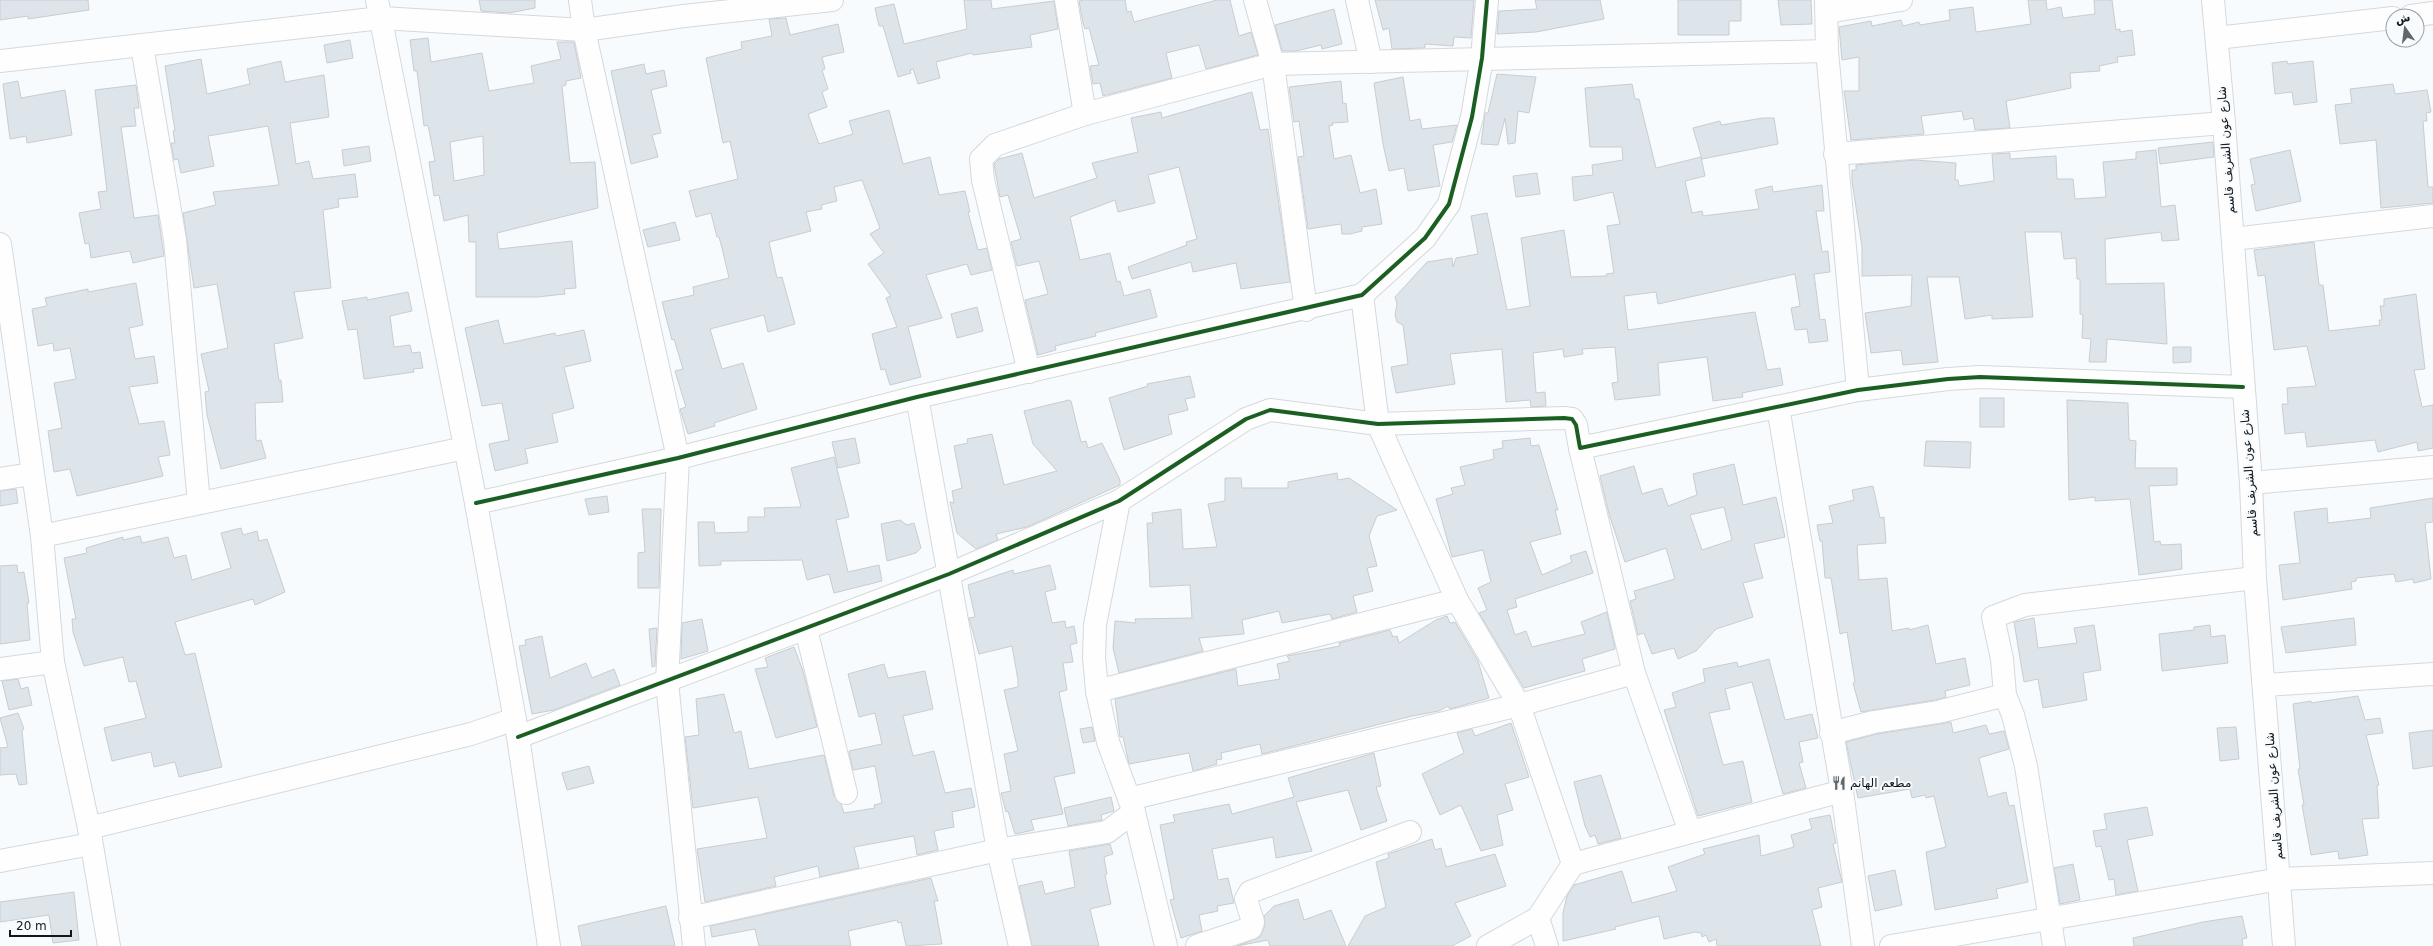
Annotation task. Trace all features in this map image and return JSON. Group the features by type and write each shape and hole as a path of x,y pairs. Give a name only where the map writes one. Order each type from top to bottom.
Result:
{"street":[{"path":"580,0 584,30 678,458 667,682 694,946"},
{"path":"0,61 142,46 379,9 584,30 700,14 832,0"},
{"path":"1066,0 1085,114"},
{"path":"1255,0 1273,64 1306,310"},
{"path":"1357,0 1371,62"},
{"path":"476,503 678,458 917,397 1306,310 1362,295 1425,238 1449,204 1472,117 1482,58 1487,0"},
{"path":"1858,390 1835,154 1827,51 1826,6 1901,0"},
{"name":"شارع عون الشريف قاسم","path":"2213,0 2224,123 2251,483 2255,578 2265,685 2284,946"},
{"path":"379,9 476,503 517,728 549,946"},
{"path":"2217,38 2385,19"},
{"path":"142,46 175,240 199,503"},
{"path":"1029,372 983,180 981,159 995,144 1085,114 1273,64 1827,51"},
{"path":"1835,154 2224,123"},
{"path":"2232,239 2433,216"},
{"path":"0,244 2,280 42,536 52,662 90,836 109,946"},
{"path":"1362,295 1378,424 1457,600 1519,705 1573,864"},
{"path":"1580,448 1858,390 1948,379 1980,377 2243,386"},
{"path":"917,397 998,850 1020,946"},
{"path":"1778,407 1831,733 1842,791 1863,946"},
{"path":"0,860 471,734 517,728 667,682 949,574 1119,501 1246,419 1270,410 1378,424 1564,418 1572,419 1576,425 1580,448 1634,673 1690,832"},
{"path":"42,536 465,448"},
{"path":"2251,483 2433,467"},
{"path":"0,479 32,474"},
{"path":"1119,501 1095,625 1094,657 1097,691 1108,742 1131,806 1166,946"},
{"path":"2054,946 2026,766 2013,715 2005,695 2002,659 1993,617 2025,605 2255,578"},
{"path":"1097,691 1457,600"},
{"path":"806,629 846,793"},
{"path":"0,668 52,662"},
{"path":"690,918 998,850 1107,832 1131,806 1519,705 1634,673"},
{"path":"2265,685 2433,674"},
{"path":"1831,733 1874,722 1938,712 2005,695"},
{"path":"1488,946 1538,918 1573,864 1842,791"},
{"path":"1197,946 1251,928 1253,922 1246,899 1250,892 1410,832"},
{"path":"1891,946 2280,880 2433,873"},
{"path":"1538,918 1547,946"}],"building":[{"path":"0,0 88,0 89,10 28,19 28,16 0,20"},
{"path":"479,0 535,0 535,8 509,13 481,11"},
{"path":"964,0 991,0 992,9 1054,1 1058,29 1030,35 1032,47 973,55 972,53 936,62 940,78 918,84 913,69 910,70 911,73 898,77 883,26 879,26 875,8 894,4 904,44 967,29"},
{"path":"1125,0 1127,12 1131,11 1134,22 1217,0 1230,0 1239,36 1251,32 1258,55 1206,69 1199,45 1166,53 1172,78 1103,96 1100,83 1093,84 1090,66 1099,65 1089,28 1085,29 1083,23 1079,1"},
{"path":"1375,0 1474,0 1471,38 1454,37 1453,46 1425,44 1425,48 1392,49 1389,28 1383,30"},
{"path":"1535,0 1600,0 1604,19 1536,32 1497,34 1499,11 1537,9"},
{"path":"1678,0 1741,0 1741,21 1729,21 1729,35 1678,35"},
{"path":"1778,0 1811,0 1812,24 1781,25"},
{"path":"2028,0 2046,0 2047,10 2061,7 2063,18 2095,14 2094,0 2112,0 2116,30 2120,29 2120,32 2132,30 2135,55 2117,57 2118,62 2099,66 2100,71 2070,73 2071,88 2006,101 2010,128 1975,130 1973,118 1964,120 1962,111 1921,116 1924,134 1851,140 1844,91 1859,91 1859,57 1842,60 1839,27 1871,21 1872,26 1901,20 1903,26 1919,22 1920,25 1950,20 1949,10 1973,7 1976,32 2031,24"},
{"path":"1334,9 1342,44 1322,49 1321,45 1296,51 1282,51 1275,25"},
{"path":"786,18 790,35 838,24 844,52 822,57 825,69 822,70 828,89 822,92 827,107 808,114 819,144 853,134 849,121 889,110 903,164 930,157 939,195 965,191 970,212 968,212 978,250 987,248 992,270 971,275 967,264 926,275 942,318 908,327 921,377 890,385 885,369 881,370 872,334 897,327 886,298 891,296 868,264 884,253 870,234 880,228 862,180 834,187 837,201 821,205 822,209 806,212 811,231 769,242 777,278 782,277 795,324 768,332 764,315 710,329 722,369 743,363 757,409 714,423 715,426 688,434 680,409 686,407 675,371 683,369 674,339 672,340 662,302 694,295 693,287 729,278 719,237 717,237 711,213 696,217 689,191 738,179 730,141 723,143 706,58 742,49 741,42 772,36 769,19"},
{"path":"428,38 431,62 482,53 489,91 534,83 531,66 561,59 557,42 574,42 581,78 566,81 566,85 562,86 570,163 595,162 598,208 497,233 499,249 572,241 576,288 564,289 565,294 537,297 476,297 476,242 469,242 468,215 444,221 439,195 434,196 429,162 435,161 428,125 424,126 417,71 414,71 410,40","holes":["483,136 484,175 454,181 450,142"]},
{"path":"350,40 353,58 327,63 324,45"},
{"path":"201,59 207,94 250,84 247,69 281,61 285,82 324,75 329,117 290,123 296,164 309,161 313,179 355,174 358,197 338,199 339,207 323,210 331,288 294,292 303,338 274,344 279,381 281,380 283,402 255,403 256,441 261,440 266,458 221,469 207,415 205,392 209,391 201,354 228,348 217,284 194,288 183,213 216,205 213,192 279,185 268,126 208,136 214,166 181,173 178,159 174,160 171,143 175,143 173,131 175,131 165,66"},
{"path":"2287,61 2288,64 2313,61 2317,102 2294,105 2292,92 2275,94 2272,63"},
{"path":"644,64 646,74 664,70 667,86 651,90 661,133 652,135 658,157 631,164 611,71"},
{"path":"1497,74 1536,77 1529,113 1518,111 1515,143 1508,144 1505,118 1498,145 1481,144 1485,113 1488,113"},
{"path":"1403,77 1410,121 1420,119 1422,129 1457,125 1452,142 1433,145 1440,186 1408,191 1404,168 1389,171 1383,144 1374,83"},
{"path":"18,81 21,98 65,90 72,135 27,143 26,136 10,139 3,84"},
{"path":"1341,81 1343,104 1346,103 1348,122 1332,123 1333,125 1329,126 1334,159 1351,155 1360,193 1376,189 1382,224 1362,227 1362,231 1350,234 1342,234 1341,224 1308,229 1298,157 1304,156 1299,121 1294,122 1289,87"},
{"path":"1632,84 1635,99 1639,99 1656,168 1701,157 1705,176 1685,181 1692,213 1702,211 1703,216 1759,209 1755,190 1772,186 1773,192 1822,185 1824,211 1816,211 1822,252 1828,251 1830,272 1814,274 1820,320 1825,319 1828,341 1809,343 1807,329 1795,330 1791,308 1800,306 1795,274 1658,304 1656,292 1624,296 1628,330 1755,312 1767,370 1780,368 1783,385 1742,393 1743,397 1713,401 1707,357 1658,363 1660,395 1615,400 1612,383 1618,382 1615,347 1582,349 1583,354 1564,357 1563,349 1533,353 1536,393 1545,392 1546,406 1531,407 1530,400 1506,402 1502,349 1450,354 1455,384 1396,393 1391,367 1408,364 1403,325 1397,322 1395,315 1397,304 1395,297 1427,262 1452,258 1453,267 1456,258 1478,254 1471,216 1487,213 1507,310 1530,306 1521,238 1564,230 1571,277 1607,276 1606,274 1614,273 1607,226 1620,224 1613,192 1574,201 1572,177 1593,175 1592,165 1623,160 1622,147 1590,147 1585,88"},
{"path":"2393,84 2395,94 2427,90 2431,112 2426,113 2427,121 2423,121 2428,187 2433,187 2433,203 2381,208 2376,140 2340,144 2335,105 2352,103 2350,89"},
{"path":"136,85 139,108 134,108 136,126 121,127 134,218 158,215 164,256 133,263 130,251 91,258 89,243 85,244 79,213 101,209 98,192 107,191 95,90"},
{"path":"1252,92 1260,130 1268,129 1290,282 1241,289 1236,263 1193,272 1191,262 1132,279 1128,267 1187,245 1186,242 1197,239 1179,167 1148,175 1155,203 1118,212 1115,200 1070,217 1080,260 1110,253 1117,282 1120,281 1124,296 1150,289 1157,317 1095,333 1096,336 1055,346 1056,350 1038,355 1025,300 1048,294 1039,261 1017,266 1011,242 1021,239 1008,195 1000,197 994,164 999,159 1022,153 1034,198 1097,178 1092,163 1138,152 1131,118 1161,112 1162,118"},
{"path":"1763,118 1774,118 1778,144 1702,159 1693,128 1720,121 1721,125"},
{"path":"2213,142 2214,157 2160,164 2158,148"},
{"path":"369,146 371,161 344,166 342,150"},
{"path":"2156,150 2161,207 2175,205 2179,240 2162,241 2161,232 2105,239 2106,284 2164,283 2167,344 2107,339 2106,362 2089,362 2091,339 2082,338 2083,315 2080,314 2080,279 2077,279 2076,258 2064,259 2061,232 2025,232 2033,317 1992,319 1992,315 1965,319 1959,277 1927,277 1938,362 1903,365 1901,350 1871,353 1865,313 1911,306 1912,275 1862,276 1862,247 1852,181 1852,170 1856,170 1856,165 1915,160 1956,163 1955,180 1958,180 1959,186 1994,181 1992,154 2010,153 2010,159 2056,156 2057,179 2073,179 2075,199 2106,197 2103,162 2136,159 2136,152"},
{"path":"2290,150 2301,201 2256,211 2251,185 2255,184 2250,159"},
{"path":"1537,173 1540,194 1516,197 1513,176"},
{"path":"675,222 680,240 648,247 643,230"},
{"path":"2314,242 2319,285 2323,285 2329,331 2380,325 2379,320 2382,320 2380,306 2384,306 2384,299 2416,294 2425,369 2414,370 2422,407 2433,405 2433,448 2418,451 2417,442 2378,452 2375,440 2307,447 2305,432 2285,434 2282,404 2288,404 2287,388 2316,386 2307,346 2274,350 2265,275 2258,276 2254,250"},
{"path":"136,283 143,325 129,328 135,359 154,356 158,383 129,387 139,424 164,421 170,455 158,457 163,476 77,496 70,469 54,472 48,431 62,428 54,383 76,379 70,348 54,351 53,343 38,346 32,309 47,306 45,298 88,289 88,292"},
{"path":"408,292 412,311 390,316 394,347 410,345 412,353 420,352 423,368 413,369 414,372 364,379 357,329 348,330 342,301 367,297 367,300"},
{"path":"977,307 983,331 957,338 951,314"},
{"path":"498,320 504,344 555,333 556,336 584,330 591,361 564,367 574,408 552,414 558,442 525,449 528,463 495,471 489,444 509,440 502,403 482,406 465,328"},
{"path":"2173,347 2191,347 2191,362 2173,363"},
{"path":"1190,376 1195,397 1185,399 1188,410 1168,415 1172,434 1124,450 1109,398 1148,386 1147,384"},
{"path":"1980,398 2004,398 2004,427 1980,427"},
{"path":"1069,400 1071,401 1081,442 1086,441 1088,448 1102,443 1120,480 1120,485 1027,527 996,534 998,540 976,549 957,533 950,502 954,503 952,491 962,488 954,446 968,443 967,439 992,434 1004,485 1057,471 1033,444 1024,411"},
{"path":"2067,400 2128,403 2129,440 2136,441 2135,468 2177,468 2177,485 2149,486 2154,542 2160,541 2161,545 2181,544 2182,569 2139,575 2130,499 2095,501 2095,497 2069,500"},
{"path":"855,438 860,463 838,468 832,442"},
{"path":"1530,438 1531,446 1539,445 1558,510 1555,510 1561,534 1530,542 1542,575 1572,562 1570,556 1586,551 1593,573 1515,599 1517,607 1507,610 1515,635 1526,631 1532,647 1585,634 1581,622 1607,612 1615,649 1582,659 1585,671 1524,688 1479,613 1487,610 1478,588 1491,582 1483,550 1452,557 1436,499 1453,494 1451,488 1465,485 1460,467 1494,459 1493,450 1503,448 1502,441"},
{"path":"1926,441 1971,442 1970,468 1924,466"},
{"path":"834,457 849,517 836,520 848,572 879,565 882,581 834,593 829,574 807,580 802,560 721,561 721,565 699,566 698,522 714,522 715,533 748,532 748,517 765,517 764,508 801,507 791,468"},
{"path":"1734,464 1743,505 1776,497 1785,537 1754,544 1763,578 1743,583 1753,617 1716,629 1696,651 1678,659 1674,648 1652,654 1644,633 1638,635 1630,601 1636,599 1634,591 1675,579 1666,548 1625,562 1609,514 1600,476 1634,466 1642,494 1662,488 1668,506 1697,495 1693,474","holes":["1724,507 1732,540 1702,550 1690,515"]},
{"path":"1337,473 1338,480 1349,478 1397,510 1377,516 1369,536 1377,566 1367,568 1373,591 1353,596 1357,612 1332,619 1330,614 1282,623 1279,611 1242,620 1244,634 1199,638 1203,651 1119,673 1113,648 1115,621 1136,623 1135,619 1192,618 1190,585 1150,587 1147,523 1153,523 1152,513 1181,509 1183,549 1217,547 1208,504 1225,501 1225,478 1241,478 1242,488 1288,488 1288,482"},
{"path":"1873,486 1880,518 1884,517 1886,543 1857,545 1859,580 1887,578 1892,631 1909,628 1909,630 1928,625 1936,664 1965,658 1970,685 1945,691 1946,697 1935,700 1861,712 1853,683 1855,682 1847,632 1840,634 1831,578 1825,578 1822,541 1820,541 1817,525 1833,523 1829,506 1854,500 1852,490"},
{"path":"16,489 18,503 0,506 0,491"},
{"path":"607,496 609,512 589,515 585,499"},
{"path":"2433,498 2433,522 2425,523 2431,579 2414,583 2413,579 2396,582 2394,574 2356,578 2356,581 2351,582 2352,589 2283,600 2279,565 2300,563 2294,512 2327,508 2328,523 2371,518 2370,508"},
{"path":"642,509 661,509 659,588 638,588 638,553 645,552"},
{"path":"900,520 907,525 914,523 921,548 916,553 887,561 881,524"},
{"path":"241,528 243,535 257,531 259,541 267,539 285,592 255,605 253,599 175,622 185,655 195,653 222,767 179,777 175,762 154,767 151,752 112,761 104,728 146,718 136,681 129,682 123,657 84,666 73,632 72,619 76,619 64,558 87,553 86,548 123,537 123,540 140,536 142,543 168,537 174,558 186,555 192,580 231,568 221,533"},
{"path":"17,565 18,573 24,572 29,603 27,603 30,640 0,644 0,566"},
{"path":"1050,565 1056,589 1045,592 1052,623 1065,621 1066,628 1074,626 1077,643 1070,645 1073,662 1063,663 1067,690 1059,692 1075,773 1054,777 1063,814 1031,820 1034,830 1015,834 1008,811 1006,812 1001,793 1011,791 1004,754 1018,751 1004,690 1018,687 1012,646 979,654 969,618 975,617 968,585 1013,570 1014,574"},
{"path":"1447,616 1450,623 1455,622 1478,661 1489,698 1450,709 1448,706 1439,711 1412,716 1262,754 1260,744 1221,753 1222,759 1216,760 1217,764 1193,771 1189,753 1129,764 1123,737 1120,737 1115,699 1236,669 1238,686 1280,679 1277,664 1290,661 1287,656 1340,646 1339,643 1390,630 1393,637 1397,636 1399,643 1436,620"},
{"path":"2034,618 2038,648 2077,643 2074,628 2094,625 2101,670 2083,673 2087,700 2043,708 2038,679 2024,682 2014,622"},
{"path":"2354,618 2356,645 2286,653 2281,627"},
{"path":"702,619 708,651 681,659 682,623"},
{"path":"2210,625 2211,637 2225,635 2228,663 2162,671 2159,634 2194,630 2194,627"},
{"path":"657,628 655,666 652,667 649,629"},
{"path":"542,636 550,678 586,663 592,678 614,669 620,685 554,710 532,714 519,646 526,645 525,640"},
{"path":"794,647 803,671 817,727 776,738 755,669 768,667 765,658"},
{"path":"1769,659 1785,720 1812,714 1818,738 1799,742 1803,762 1799,763 1806,788 1783,794 1752,682 1725,689 1730,709 1709,713 1723,765 1743,761 1752,802 1698,816 1664,710 1676,707 1672,693 1705,682 1703,669 1737,662 1738,667"},
{"path":"884,664 888,678 925,671 933,709 903,716 913,756 934,751 945,793 971,788 975,807 952,812 954,827 934,831 938,850 917,855 914,836 854,847 859,868 820,877 818,866 774,877 776,886 705,902 697,849 767,838 758,797 693,808 685,737 699,735 696,699 724,694 734,733 741,731 749,769 824,755 834,796 841,804 844,813 875,808 874,805 882,803 875,766 853,770 849,751 882,744 875,713 859,717 848,674"},
{"path":"18,679 21,689 28,687 32,705 9,710 2,681"},
{"path":"2358,696 2365,720 2380,718 2383,733 2366,735 2379,785 2377,785 2379,818 2362,819 2368,855 2339,859 2338,851 2311,855 2302,805 2304,805 2298,769 2300,769 2293,704 2311,701 2311,703"},
{"path":"18,713 24,729 22,730 27,784 19,785 16,774 0,775 0,748 8,747 0,718"},
{"path":"1951,722 1953,733 1986,725 1989,734 2004,731 2009,749 1979,758 1988,797 2006,792 2009,806 2014,805 2028,882 1996,889 1998,898 1935,910 1926,852 1946,847 1934,796 1926,798 1925,795 1912,798 1910,789 1858,798 1846,742 1877,734"},
{"path":"1511,723 1529,777 1505,784 1513,810 1497,815 1503,845 1481,851 1461,805 1440,815 1422,774 1464,753 1457,733 1472,729 1475,736"},
{"path":"1092,727 1095,741 1083,743 1080,729"},
{"path":"2236,727 2239,759 2220,761 2217,728"},
{"path":"2433,730 2433,766 2413,769 2409,733"},
{"path":"1374,753 1381,786 1376,787 1387,821 1361,830 1348,790 1296,802 1312,851 1276,858 1273,837 1212,849 1218,880 1228,878 1234,903 1217,906 1218,911 1199,915 1202,931 1181,938 1170,900 1174,899 1160,825 1175,822 1173,815 1229,804 1232,814 1294,797 1288,778"},
{"path":"589,766 594,783 567,790 562,773"},
{"path":"1601,775 1621,838 1598,844 1595,835 1590,837 1585,826 1574,782"},
{"path":"1111,797 1114,811 1101,815 1102,820 1068,826 1064,808"},
{"path":"2147,807 2153,835 2127,840 2138,891 2116,895 2114,879 2109,880 2101,846 2096,847 2093,831 2107,829 2104,814"},
{"path":"1830,815 1836,843 1833,844 1842,882 1818,888 1822,907 1812,910 1821,946 1717,946 1716,939 1709,942 1706,935 1702,937 1701,933 1695,932 1664,939 1659,916 1615,927 1616,929 1563,941 1563,913 1567,896 1574,885 1622,871 1632,903 1677,891 1668,867 1705,854 1703,849 1759,835 1761,856 1794,847 1791,835 1812,829 1809,819"},
{"path":"1432,839 1435,850 1441,848 1446,867 1495,854 1506,886 1455,903 1471,936 1452,946 1348,946 1365,916 1386,907 1376,862 1389,858 1388,854"},
{"path":"1110,844 1113,854 1104,857 1107,874 1105,875 1111,904 1090,909 1099,946 1032,946 1019,886 1042,881 1045,894 1075,887 1069,851"},
{"path":"2073,864 2080,900 2060,904 2054,868"},
{"path":"1895,870 1902,905 1875,911 1868,876"},
{"path":"931,878 938,901 934,901 942,944 906,946 901,922 898,923 897,920 848,931 851,946 759,946 755,929 712,937 710,926"},
{"path":"74,892 79,940 53,943 49,915 0,922 0,902"},
{"path":"1298,899 1304,920 1331,910 1346,946 1270,946 1268,940 1237,946 1260,937 1265,926 1264,916 1274,906"},
{"path":"666,906 675,946 582,946 578,926"},
{"path":"2242,916 2247,938 2242,939 2243,946 2134,946 2133,938 2203,922"}],"cycle path":[{"path":"476,503 678,458 917,397 1362,295 1425,238 1449,204 1472,117 1482,58 1487,0"},
{"path":"518,737 949,574 1119,501 1246,419 1270,410 1378,424 1564,418 1572,419 1576,425 1580,448 1858,390 1948,379 1980,377 2243,387"}],"place":[{"name":"مطعم الهانم","path":"1839,783"}]}
